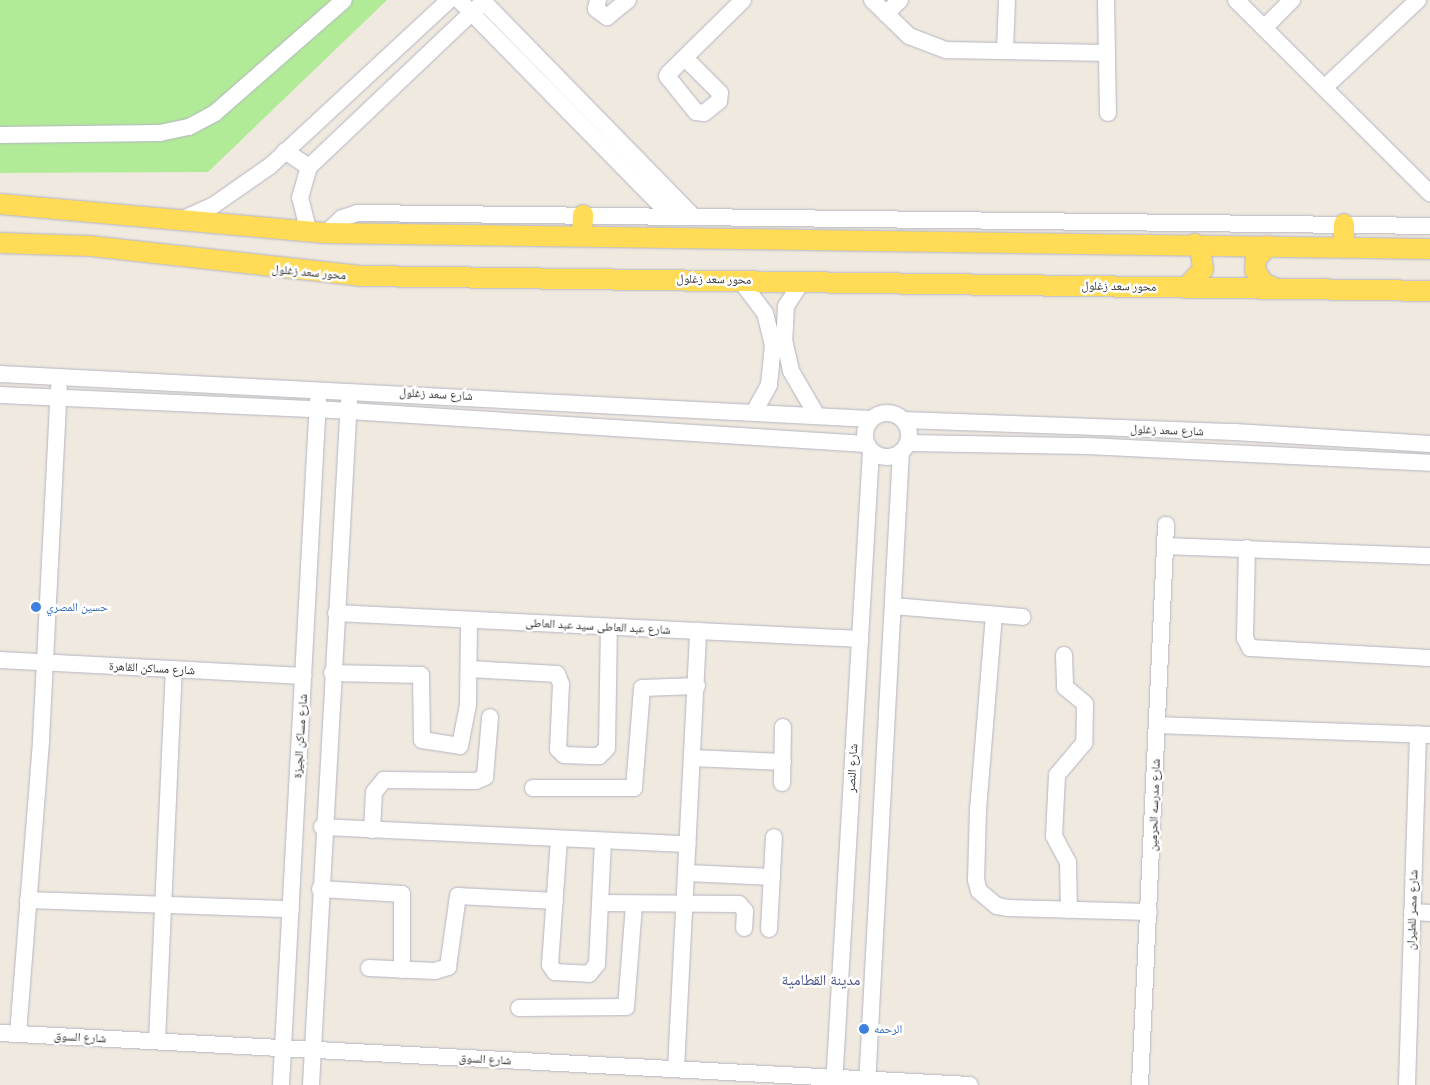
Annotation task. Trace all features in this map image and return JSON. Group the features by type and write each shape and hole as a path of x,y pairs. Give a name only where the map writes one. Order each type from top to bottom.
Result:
{"main road":[{"path":"0,204 183,219 317,233 582,236 762,227 1195,244 1430,249"},
{"path":"582,236 583,215"},
{"path":"1344,224 1344,248"},
{"name":"محور سعد زغلول","path":"0,243 125,250 320,274 1430,291"},
{"path":"1186,288 1202,270 1203,258 1195,244"},
{"path":"1268,246 1256,259 1255,270 1264,284 1275,288"}],"street":[{"path":"0,136 160,134 189,127 215,113 344,0"},
{"path":"183,219 245,186 449,0"},
{"path":"459,0 480,4 694,217"},
{"path":"598,0 596,9 607,17 628,0"},
{"path":"685,58 743,0"},
{"path":"872,0 917,41 946,50 1107,53"},
{"path":"886,14 900,0"},
{"path":"1005,51 1007,0"},
{"path":"1106,0 1108,113"},
{"path":"1236,0 1430,194"},
{"path":"1264,28 1292,0"},
{"path":"1324,88 1418,0"},
{"path":"480,4 309,167 300,198 317,233 342,218 358,213 671,216 694,217 762,227 1427,223"},
{"path":"480,4 671,216"},
{"path":"285,151 309,167"},
{"path":"740,280 765,312 773,345 769,385 755,410"},
{"path":"803,280 786,306 784,340 790,371 816,414"},
{"name":"شارع سعد زغلول","path":"0,374 350,389 755,410 871,419"},
{"path":"18,1034 43,662 59,377"},
{"name":"شارع مساكن الجيزة","path":"281,1085 319,388"},
{"path":"311,1085 314,1050 322,826 350,389"},
{"name":"شارع سعد زغلول","path":"0,396 349,411 868,447"},
{"path":"867,1082 893,606 904,447 904,420 888,412 871,419 864,431 868,447 886,457 904,447"},
{"name":"شارع سعد زغلول","path":"904,420 1235,432 1430,444"},
{"name":"شارع سعد زغلول","path":"904,447 1087,446 1430,463"},
{"name":"شارع النصر","path":"834,1081 860,640 868,447"},
{"name":"شارع مدرسه الحرمين","path":"1140,1085 1166,525"},
{"path":"1166,546 1430,556"},
{"path":"1247,548 1245,638 1250,648 1430,658"},
{"path":"893,606 1022,617"},
{"name":"شارع عبد العاطى سيد عبد العاطى","path":"336,613 860,640"},
{"path":"994,615 976,880 980,891 997,906 1149,912"},
{"path":"332,673 421,675 422,740 458,746 464,739 470,669 470,620"},
{"path":"470,669 558,674 561,684 558,749 564,755 600,756 607,748 610,627"},
{"path":"676,1069 687,904 698,631"},
{"path":"1064,656 1065,687 1085,704 1084,743 1057,775 1054,836 1068,862 1069,910"},
{"name":"شارع مساكن القاهرة","path":"0,660 304,676"},
{"path":"157,1041 174,669"},
{"path":"533,788 634,788 642,688 697,686"},
{"path":"372,830 374,792 384,780 476,781 485,777 490,717"},
{"path":"1157,725 1424,735"},
{"path":"782,783 783,728"},
{"name":"شارع مصر للطيران","path":"1406,1085 1412,912 1423,810 1424,735"},
{"path":"692,758 783,762"},
{"path":"322,826 372,830 688,844"},
{"path":"769,929 774,837"},
{"path":"559,839 550,968 589,974 597,964 602,903 603,841"},
{"path":"688,872 772,877"},
{"path":"320,889 402,894 402,970"},
{"path":"369,968 402,970 448,967 458,896 555,901"},
{"path":"28,900 163,903 290,909"},
{"path":"602,903 634,905 740,904 745,911 744,928"},
{"path":"519,1008 626,1007 634,905"},
{"path":"1412,912 1430,913"},
{"name":"شارع السوق","path":"0,1033 676,1069 834,1081 970,1085"}],"green space":[{"path":"0,0 387,0 208,172 0,173"}],"place":[{"name":"حسين المصري","path":"36,607"},
{"name":"الرحمه","path":"864,1029"}],"district":[{"name":"مدينة القطامية","path":"821,980"}]}
